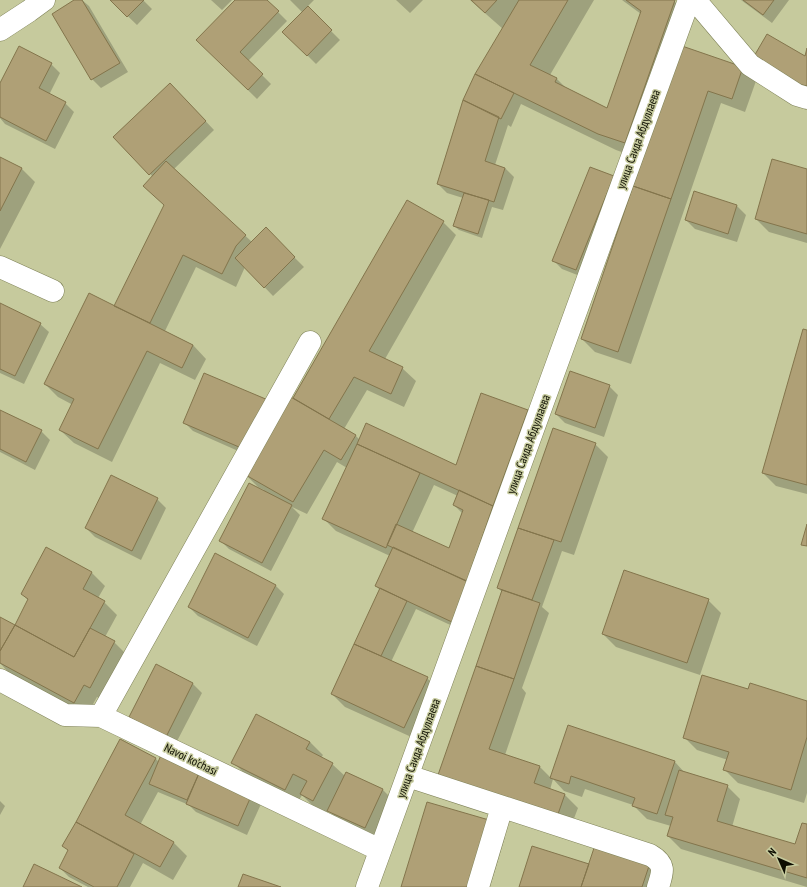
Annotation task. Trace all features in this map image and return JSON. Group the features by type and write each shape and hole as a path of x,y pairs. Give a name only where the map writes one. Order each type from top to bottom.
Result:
{"street":[{"path":"0,30 29,12 44,0"},
{"name":"улица Саида Абдуллаева","path":"367,887 689,0"},
{"path":"695,0 750,65 797,95 807,98"},
{"path":"0,267 53,290"},
{"path":"101,716 310,342"},
{"name":"Navoi ko'chasi","path":"0,680 65,715 101,716 380,850"},
{"path":"408,776 650,855 658,860 662,867 662,876 658,887"},
{"path":"478,887 502,807"}],"building":[{"path":"74,0 82,0 120,63 91,80 52,14"},
{"path":"110,0 144,0 127,17"},
{"path":"235,0 267,0 279,11 240,52 263,74 248,90 196,40"},
{"path":"471,0 497,0 485,13"},
{"path":"519,0 568,0 530,65 557,78 555,82 607,108 641,11 626,0 675,0 625,143 598,134 475,74"},
{"path":"743,0 774,0 763,15"},
{"path":"308,6 332,30 307,56 282,32"},
{"path":"767,34 805,56 807,48 807,86 798,84 753,58"},
{"path":"19,46 52,63 39,88 66,102 46,141 0,117 0,83"},
{"path":"682,46 743,67 732,99 708,91 671,199 633,186"},
{"path":"475,74 514,93 501,119 463,100"},
{"path":"170,83 206,121 149,175 113,137"},
{"path":"463,100 499,117 485,161 505,168 494,202 437,184"},
{"path":"0,157 22,168 0,211"},
{"path":"772,159 807,169 807,234 755,219"},
{"path":"166,161 246,235 236,246 222,274 183,255 150,323 114,306 164,205 143,186"},
{"path":"590,167 614,176 576,270 552,261"},
{"path":"633,186 671,199 618,352 581,339"},
{"path":"694,191 737,205 728,234 685,220"},
{"path":"464,193 489,200 478,234 453,226"},
{"path":"407,200 444,221 369,351 403,367 391,394 354,377 329,419 293,398"},
{"path":"266,227 295,257 264,288 235,258"},
{"path":"89,293 193,345 182,368 147,351 98,449 59,430 74,399 44,384"},
{"path":"0,303 41,323 15,376 0,369"},
{"path":"803,329 807,330 807,485 762,473"},
{"path":"570,371 610,385 595,428 555,414"},
{"path":"204,373 268,400 246,450 183,423"},
{"path":"481,393 528,410 493,506 357,444 366,423 456,465"},
{"path":"289,396 356,435 341,460 324,450 293,502 244,474"},
{"path":"0,410 42,430 26,462 0,449"},
{"path":"553,428 596,443 561,542 518,528"},
{"path":"357,444 420,473 386,548 322,519"},
{"path":"111,475 158,498 132,551 85,528"},
{"path":"249,483 292,505 262,563 219,541"},
{"path":"459,490 493,506 467,581 387,545 396,524 449,548 463,510 453,505"},
{"path":"807,524 807,546 801,545"},
{"path":"518,528 554,540 532,600 497,588"},
{"path":"46,547 92,572 83,589 105,601 74,657 15,625 28,599 21,594"},
{"path":"393,547 470,583 452,622 375,586"},
{"path":"215,553 276,585 248,638 188,607"},
{"path":"624,570 709,599 687,663 602,634"},
{"path":"380,588 407,601 381,656 354,644"},
{"path":"502,590 540,603 514,679 476,666"},
{"path":"0,617 15,625 0,651"},
{"path":"15,625 74,657 90,628 115,641 90,688 84,685 74,703 0,663 0,651"},
{"path":"354,644 428,677 404,728 331,694"},
{"path":"156,664 193,683 166,737 129,717"},
{"path":"476,666 514,679 489,749 540,766 534,783 565,794 557,817 438,775"},
{"path":"702,675 748,689 750,683 807,701 807,737 791,790 723,770 729,752 683,738"},
{"path":"256,714 310,742 306,749 333,763 313,801 300,794 307,781 293,774 285,790 231,763"},
{"path":"568,725 675,761 657,814 632,806 635,798 571,776 569,784 550,778"},
{"path":"120,739 156,758 125,815 174,842 160,867 76,822"},
{"path":"161,755 200,771 187,800 149,784"},
{"path":"679,770 728,785 717,821 795,844 802,823 807,824 807,878 667,836 673,817 665,815"},
{"path":"200,771 252,794 238,826 186,804"},
{"path":"346,772 383,789 365,828 327,811"},
{"path":"427,802 489,820 469,887 401,887"},
{"path":"76,822 134,854 117,887 94,887 59,868 68,850 62,846"},
{"path":"595,845 650,863 642,887 581,887"},
{"path":"532,846 589,864 581,887 519,887"},
{"path":"34,864 82,887 23,887"},
{"path":"243,874 281,887 238,887"}]}
